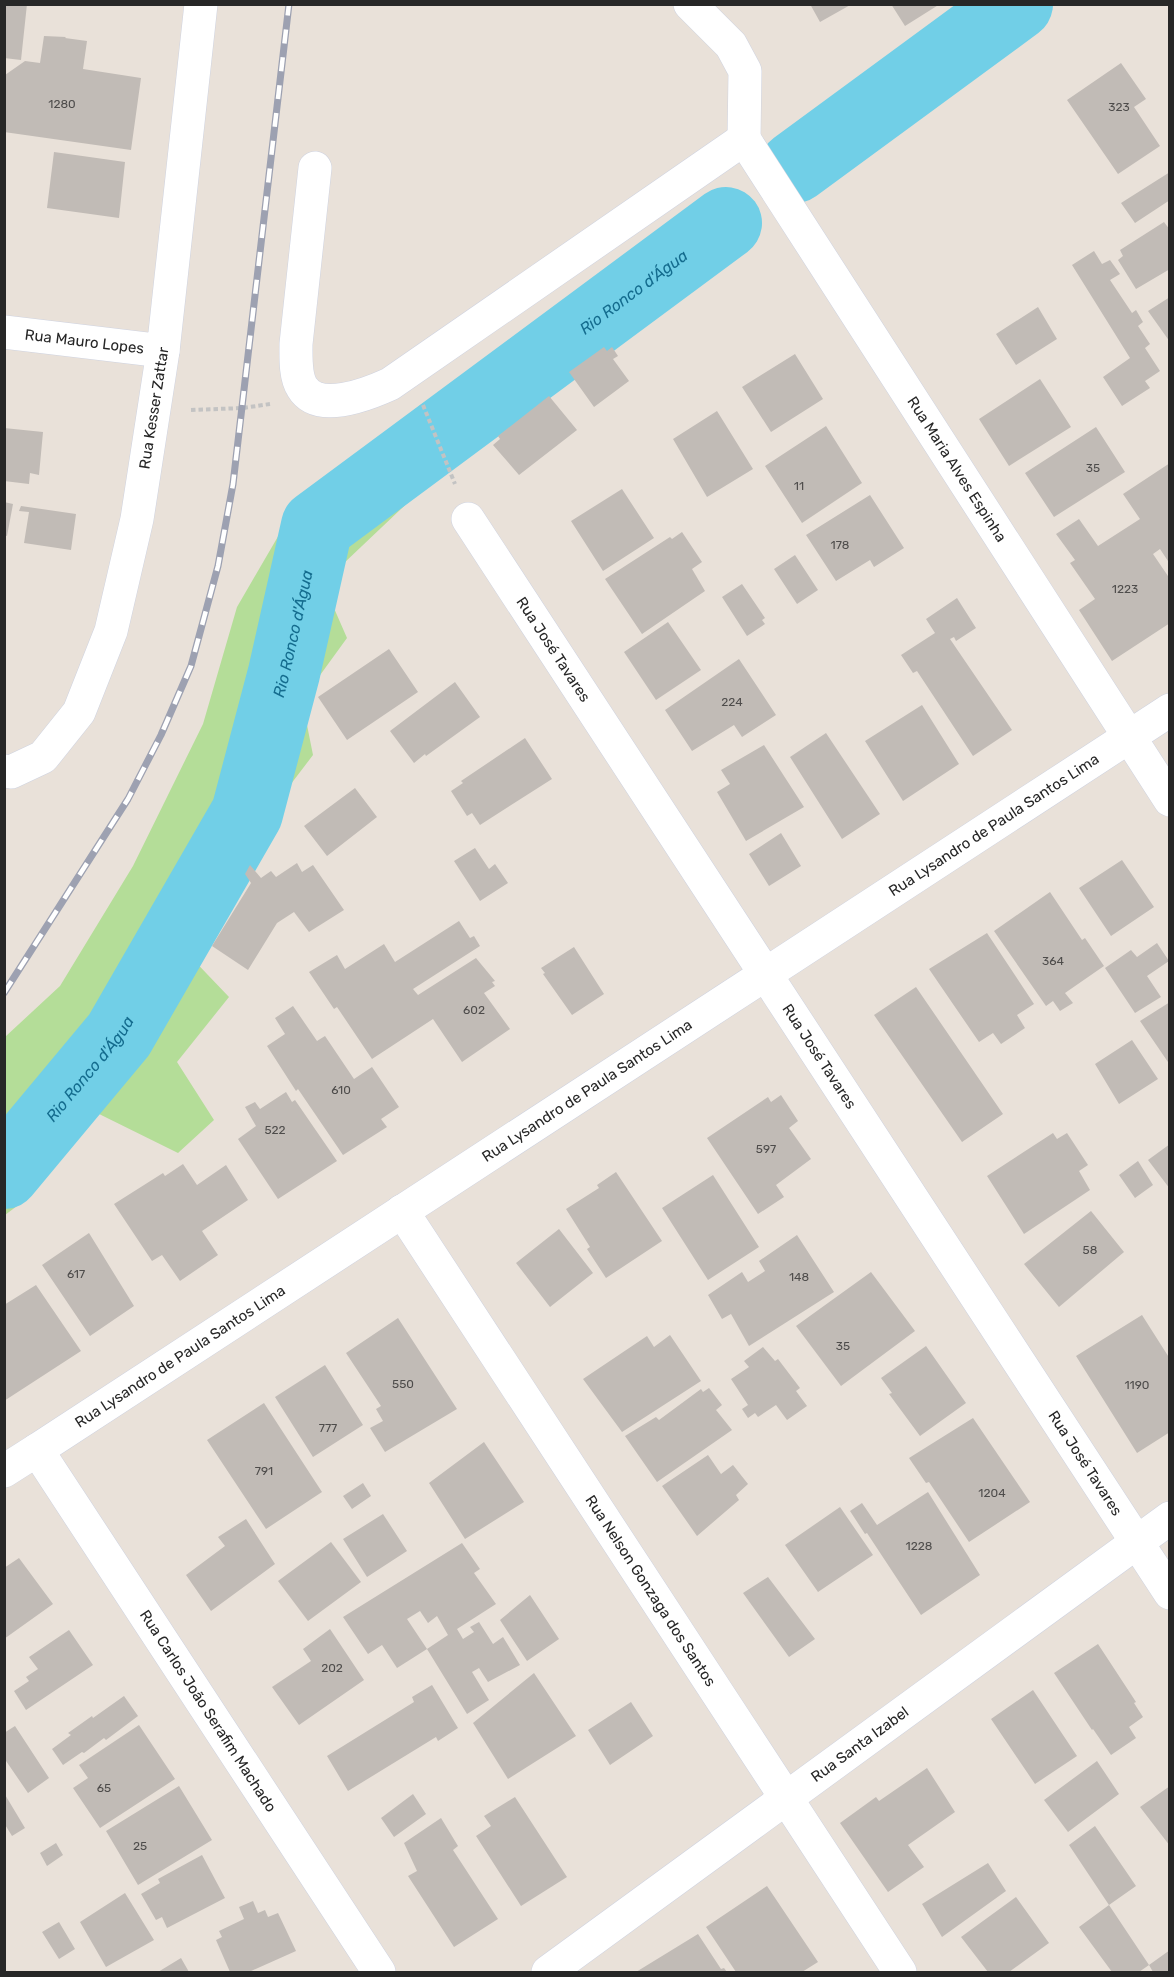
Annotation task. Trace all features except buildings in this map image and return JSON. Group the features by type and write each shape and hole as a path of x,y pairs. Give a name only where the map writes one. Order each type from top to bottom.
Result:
{"street":[{"name":"Rua Kesser Zattar","path":"8,771 43,758 79,712 111,631 137,519 163,351 201,4"},
{"path":"315,168 296,344 297,369 302,387 313,398 335,400 363,396 390,384 744,139 745,71 731,45 690,4"},
{"name":"Rua Maria Alves Espinha","path":"744,139 1170,800"},
{"name":"Rua Mauro Lopes","path":"4,332 163,351"},
{"name":"Rua José Tavares","path":"468,519 1170,1593"},
{"name":"Rua Lysandro de Paula Santos Lima","path":"4,1471 1170,710"},
{"name":"Rua Nelson Gonzaga dos Santos","path":"402,1211 900,1972"},
{"name":"Rua Carlos João Serafim Machado","path":"37,1450 379,1972"},
{"name":"Rua Santa Izabel","path":"548,1972 1170,1518"}],"path":[{"path":"154,411 243,408 313,398"},
{"path":"424,408 444,457"}],"green space":[{"path":"693,220 699,261 518,398 323,583 347,638 302,700 313,755 221,876 185,951 229,997 177,1062 214,1120 178,1153 93,1111 38,1156 29,1197 5,1215 5,1037 60,986 133,866 203,724 237,607 301,497 422,404 650,244"}],"waterway":[{"name":"Rio Ronco d'Água","path":"795,167 1017,4"},
{"name":"Rio Ronco d'Água","path":"4,1173 119,1035 247,813 284,673 317,526 726,223"}],"railway":[{"path":"4,993 128,799 161,735 191,666 218,566 233,484 289,4"}]}
